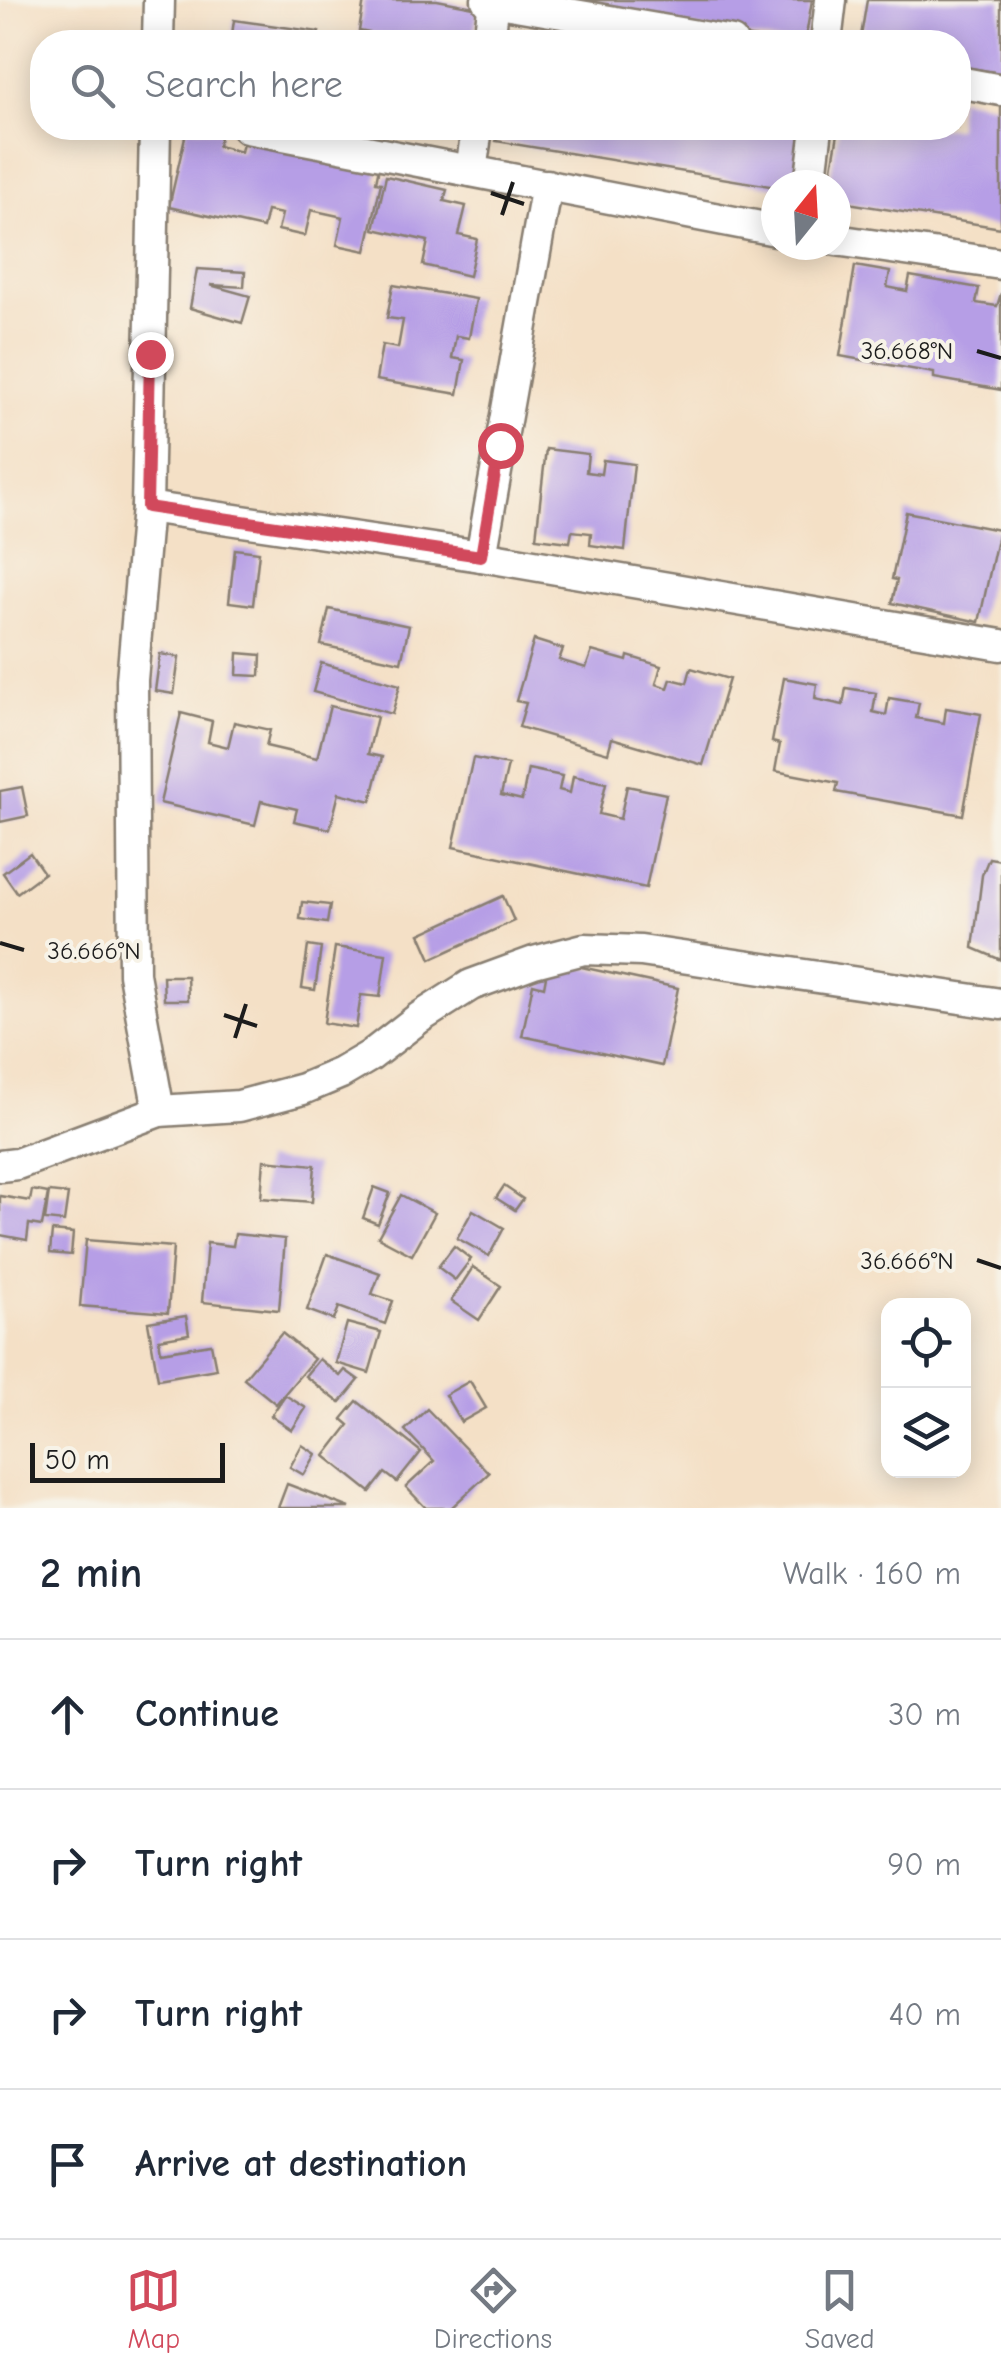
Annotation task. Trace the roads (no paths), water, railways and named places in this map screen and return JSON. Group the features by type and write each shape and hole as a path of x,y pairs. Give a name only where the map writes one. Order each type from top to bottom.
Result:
{"street":[{"path":"158,30 159,0"},
{"path":"490,30 492,0 663,30"},
{"path":"827,30 831,0"},
{"path":"971,84 1001,90"},
{"path":"154,140 147,507 132,680 134,974 159,1111"},
{"path":"310,140 761,227"},
{"path":"471,171 475,140"},
{"path":"812,170 815,140"},
{"path":"481,556 547,185"},
{"path":"851,242 1001,264"},
{"path":"147,507 481,556 1001,645"},
{"path":"0,1166 17,1164 159,1111 238,1106 341,1074 471,985 584,949 641,951 1001,1004"}]}
